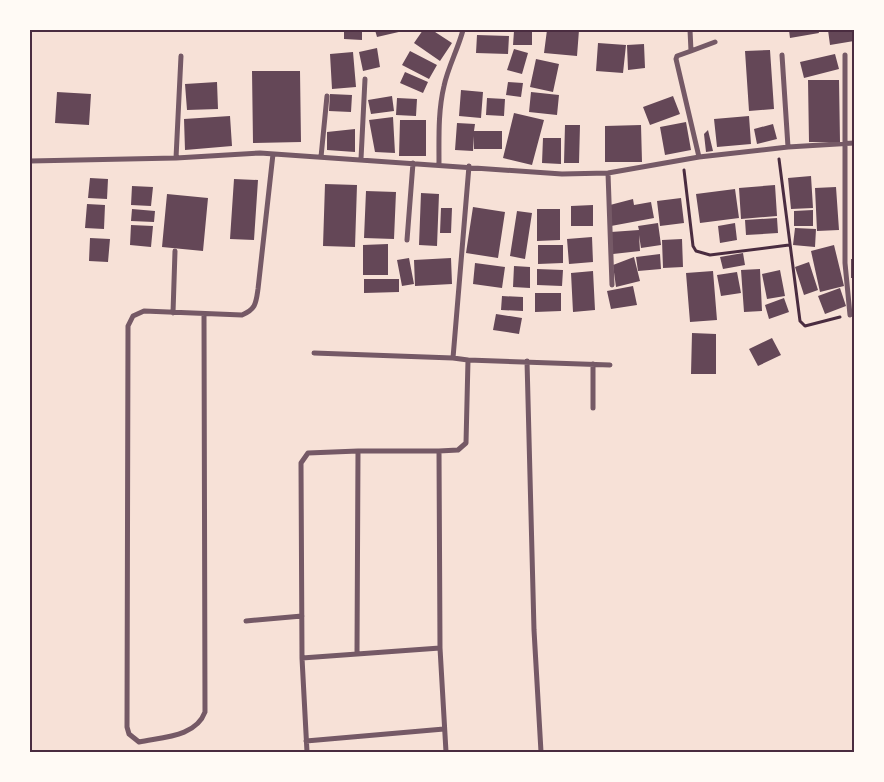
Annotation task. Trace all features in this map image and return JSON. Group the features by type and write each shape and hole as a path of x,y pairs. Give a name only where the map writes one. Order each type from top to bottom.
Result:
{"street":[{"path":"439,164 439,114 441,99 462,30"},
{"path":"690,30 691,51"},
{"path":"699,157 676,59 677,56 715,42"},
{"path":"782,55 788,147"},
{"path":"845,55 846,263 850,315"},
{"path":"176,158 181,56"},
{"path":"360,159 365,79"},
{"path":"321,157 327,96"},
{"path":"30,161 273,154 469,166 562,174 608,173 699,157 788,147 854,143"},
{"path":"204,314 205,712 202,720 186,732 139,742 128,734 127,727 129,320 140,312 242,315 252,311 256,305 273,154"},
{"path":"407,240 413,163"},
{"path":"453,358 469,166"},
{"path":"608,173 612,285"},
{"path":"173,313 174,251"},
{"path":"314,353 610,365"},
{"path":"307,752 302,658 302,463 308,453 317,451 439,452 458,450 466,443 468,360"},
{"path":"527,361 534,630 541,752"},
{"path":"593,364 593,408"},
{"path":"357,652 358,451"},
{"path":"439,452 440,648 446,752"},
{"path":"246,621 302,616"},
{"path":"302,658 357,652 440,648"},
{"path":"306,741 444,729"}],"path":[{"path":"778,148 790,245 804,325 850,315"},
{"path":"682,160 693,246 696,251 710,255 790,245"}],"building":[{"path":"344,30 362,30 362,40 344,39"},
{"path":"375,30 403,30 403,31 377,37"},
{"path":"423,30 432,30 452,43 440,61 414,43"},
{"path":"547,30 579,30 577,56 544,53"},
{"path":"789,30 818,30 819,33 790,38"},
{"path":"828,30 854,30 854,41 830,45"},
{"path":"514,31 532,31 532,45 513,45"},
{"path":"477,35 509,36 508,54 476,53"},
{"path":"598,43 626,45 623,73 596,71"},
{"path":"644,44 645,68 628,70 627,45"},
{"path":"377,48 380,67 363,71 359,52"},
{"path":"514,49 528,53 522,74 507,70"},
{"path":"770,50 774,109 749,111 745,51"},
{"path":"410,51 437,65 429,79 402,65"},
{"path":"353,52 356,87 332,89 330,54"},
{"path":"835,54 839,69 804,78 800,62"},
{"path":"536,59 559,64 553,92 530,87"},
{"path":"252,71 300,71 301,142 253,143"},
{"path":"405,72 428,82 423,93 400,83"},
{"path":"808,80 839,80 840,142 809,142"},
{"path":"217,82 218,109 187,110 185,84"},
{"path":"508,82 523,83 521,97 506,95"},
{"path":"461,90 483,92 481,118 459,116"},
{"path":"57,92 91,94 89,125 55,123"},
{"path":"531,92 559,95 557,115 529,112"},
{"path":"330,94 352,95 351,112 329,111"},
{"path":"392,96 394,111 371,114 368,100"},
{"path":"673,96 680,114 650,125 643,107"},
{"path":"397,98 417,99 416,116 396,115"},
{"path":"487,98 505,99 504,116 486,115"},
{"path":"514,113 544,120 532,165 503,158"},
{"path":"230,116 232,146 185,150 184,119"},
{"path":"749,116 751,144 717,147 714,119"},
{"path":"393,117 395,153 375,152 369,120"},
{"path":"400,120 426,120 426,156 399,156"},
{"path":"686,122 691,150 665,155 660,127"},
{"path":"457,123 475,124 474,131 502,131 502,149 474,149 474,136 473,151 455,150"},
{"path":"773,124 777,139 757,144 754,129"},
{"path":"565,125 580,125 579,163 564,163"},
{"path":"641,125 642,162 605,162 605,126"},
{"path":"355,129 355,152 327,150 327,132"},
{"path":"708,130 713,151 706,152 704,134"},
{"path":"543,138 561,138 561,164 542,163"},
{"path":"811,176 813,208 791,209 788,178"},
{"path":"90,178 108,179 107,199 88,198"},
{"path":"234,179 258,180 254,240 230,239"},
{"path":"325,184 357,185 355,247 323,246"},
{"path":"775,185 777,216 741,219 739,188"},
{"path":"132,186 153,187 151,206 131,205"},
{"path":"836,187 839,230 817,231 815,188"},
{"path":"735,189 739,218 700,223 696,194"},
{"path":"366,191 396,192 394,239 364,238"},
{"path":"421,193 439,194 437,246 419,245"},
{"path":"167,194 208,198 203,251 162,247"},
{"path":"681,198 684,223 660,226 657,201"},
{"path":"633,199 634,205 651,202 654,218 611,226 610,205"},
{"path":"87,204 105,205 104,229 85,228"},
{"path":"593,205 593,226 571,226 571,206"},
{"path":"473,207 505,212 498,258 466,253"},
{"path":"441,208 452,208 451,233 440,233"},
{"path":"132,209 155,211 154,222 131,221"},
{"path":"537,209 560,209 560,240 537,241"},
{"path":"813,210 813,226 794,226 794,211"},
{"path":"517,211 532,213 525,259 510,256"},
{"path":"777,218 778,233 746,235 745,220"},
{"path":"658,223 661,245 641,248 639,235 640,251 613,254 611,232 639,230 638,226"},
{"path":"735,223 737,240 720,243 718,226"},
{"path":"131,225 153,226 151,247 130,245"},
{"path":"795,228 816,229 815,247 793,245"},
{"path":"592,237 593,262 569,264 567,239"},
{"path":"90,238 110,239 108,262 89,261"},
{"path":"682,239 683,267 663,268 662,240"},
{"path":"388,244 388,275 363,275 363,245"},
{"path":"538,245 563,245 563,263 538,264"},
{"path":"834,245 844,286 820,292 811,251"},
{"path":"743,253 745,265 723,269 720,257"},
{"path":"660,254 661,269 638,271 636,257"},
{"path":"634,257 640,281 616,287 613,265"},
{"path":"409,258 414,284 402,286 397,260"},
{"path":"451,258 452,284 415,286 414,260"},
{"path":"851,259 854,259 854,278 851,278"},
{"path":"809,262 818,290 804,295 795,267"},
{"path":"475,263 505,267 502,288 473,284"},
{"path":"514,266 530,267 530,288 513,287"},
{"path":"537,269 563,270 562,286 537,285"},
{"path":"760,269 762,311 744,312 741,270"},
{"path":"780,270 785,296 767,299 762,274"},
{"path":"593,271 595,310 573,312 571,273"},
{"path":"713,271 717,320 690,322 686,273"},
{"path":"737,272 741,293 721,296 717,275"},
{"path":"364,279 399,279 399,292 364,293"},
{"path":"633,286 637,305 611,309 607,291"},
{"path":"840,288 846,306 825,314 818,296"},
{"path":"535,293 561,293 561,311 535,312"},
{"path":"502,296 523,297 523,311 501,310"},
{"path":"784,298 789,312 769,319 765,305"},
{"path":"496,314 522,318 519,334 493,330"},
{"path":"692,333 716,334 716,374 691,374"},
{"path":"772,338 781,355 758,366 749,349"}]}
